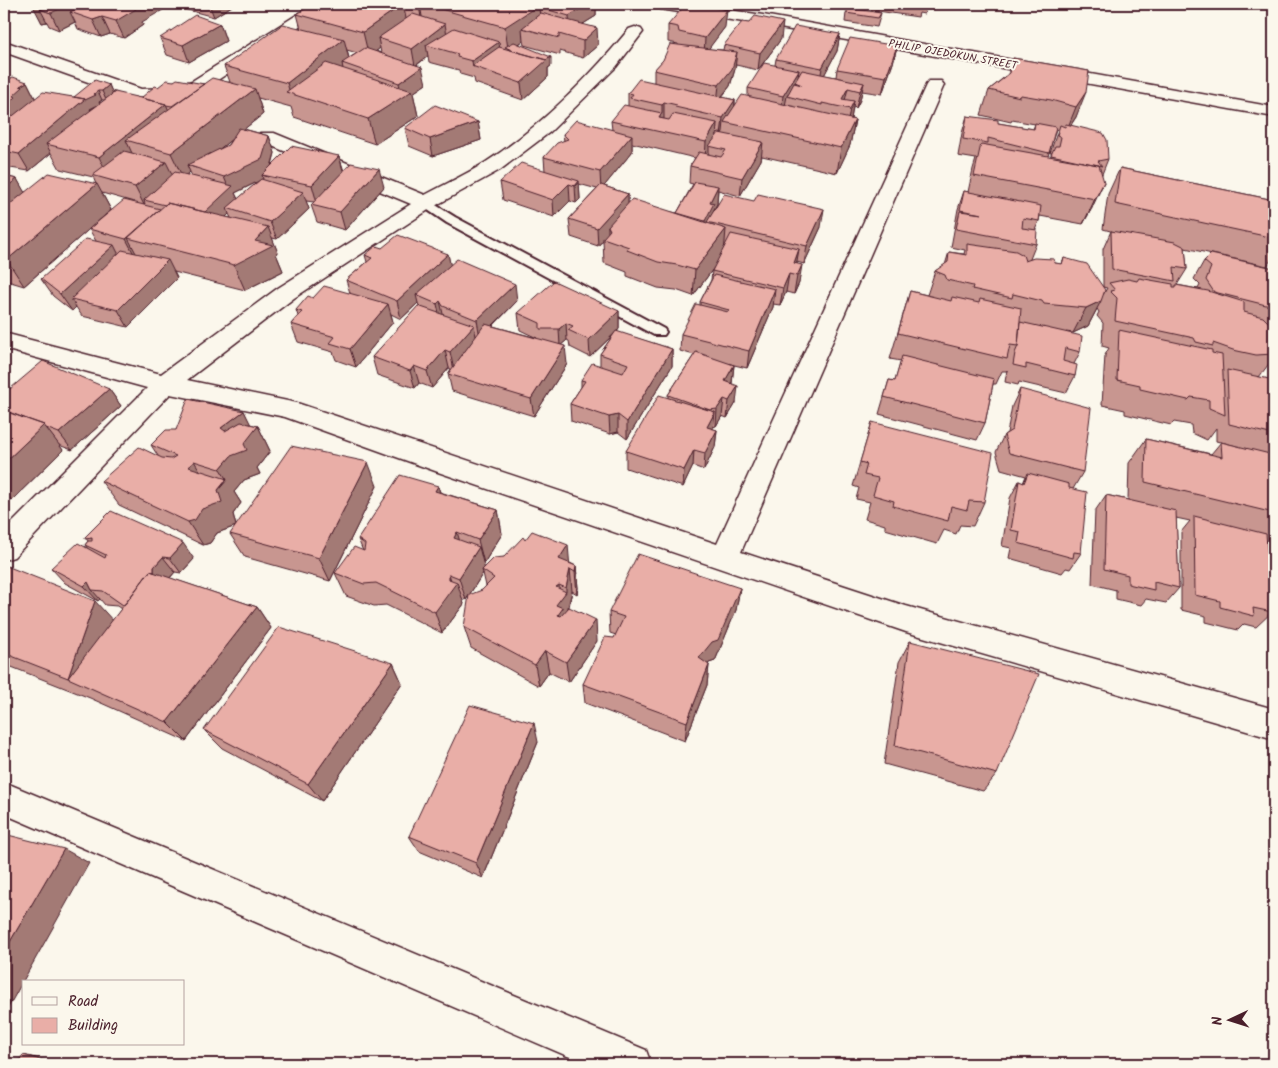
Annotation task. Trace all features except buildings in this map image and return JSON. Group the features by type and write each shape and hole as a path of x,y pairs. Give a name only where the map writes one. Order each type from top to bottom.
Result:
{"street":[{"path":"4,46 139,94 159,95 180,92 198,85 325,4"},
{"name":"PHILIP OJEDOKUN STREET","path":"660,4 763,20 1274,112"},
{"path":"4,549 165,384 286,292 426,203 493,166 543,128 610,63 635,32"},
{"path":"725,557 935,85"},
{"path":"267,138 426,203"},
{"path":"4,340 165,384 288,409 447,465 906,619 1274,724"},
{"path":"4,798 632,1064"}],"lane":[{"path":"426,203 451,220 659,332"}]}
